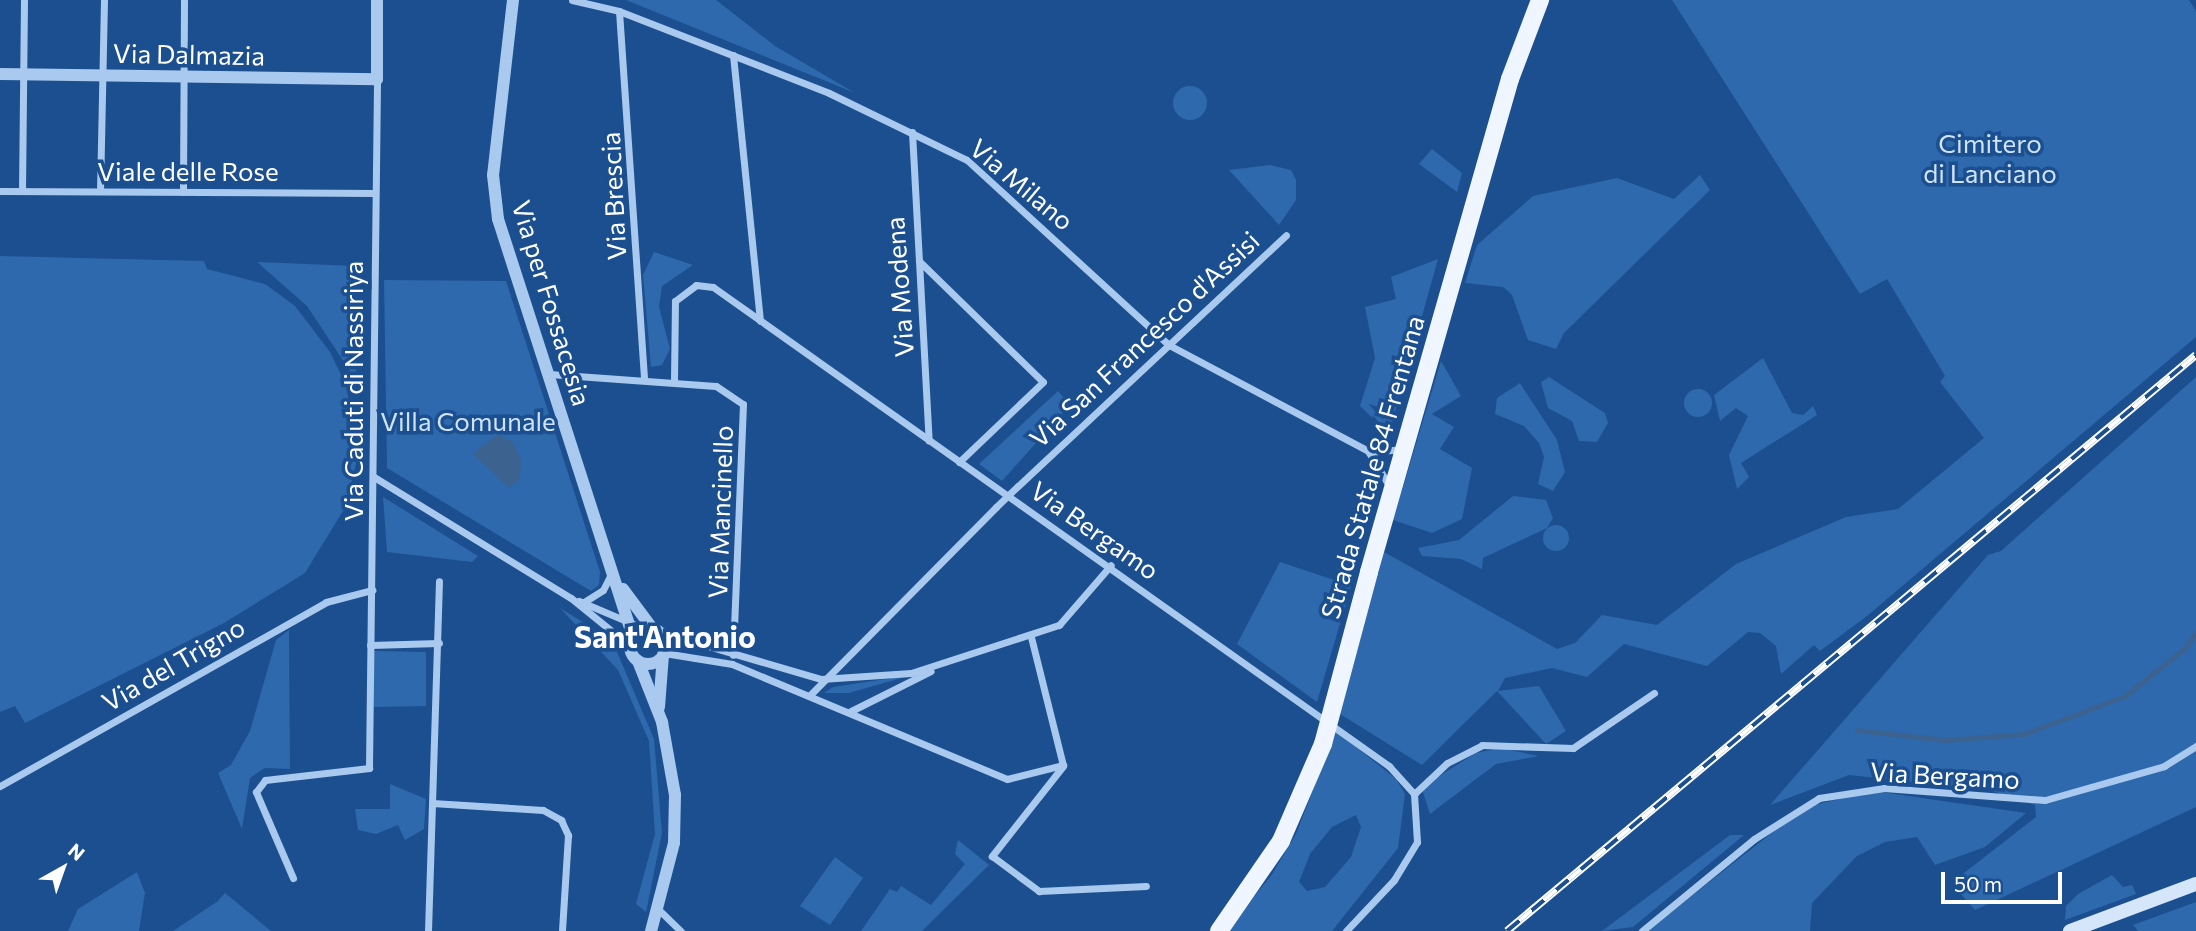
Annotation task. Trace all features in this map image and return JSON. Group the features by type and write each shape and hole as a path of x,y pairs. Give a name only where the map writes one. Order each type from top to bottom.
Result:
{"main road":[{"name":"Strada Statale 84 Frentana","path":"1219,931 1281,841 1323,744 1403,449 1510,79 1540,0"},
{"path":"2070,931 2196,884"}],"street":[{"path":"22,191 24,0"},
{"path":"100,191 104,0"},
{"path":"183,192 186,77 184,0"},
{"path":"377,0 377,79"},
{"name":"Via Milano","path":"572,0 617,10 733,55 912,132 967,160 1170,345 1368,452"},
{"name":"Via Brescia","path":"611,0 617,10 644,379"},
{"name":"Via per Fossacesia","path":"511,2 494,186 498,219 628,622 643,634"},
{"path":"733,55 760,321"},
{"name":"Via Dalmazia","path":"0,74 377,79"},
{"name":"Via Caduti di Nassiriya","path":"293,878 256,792 265,780 369,768 377,79"},
{"name":"Via Modena","path":"912,132 929,441"},
{"name":"Viale delle Rose","path":"0,191 375,193"},
{"name":"Via San Francesco d'Assisi","path":"811,694 821,679 996,507 1286,235"},
{"path":"919,261 1043,382 960,462"},
{"name":"Via Bergamo","path":"674,381 673,310 687,288 713,287 929,441 1111,565 1389,766 1414,794"},
{"name":"Via Mancinello","path":"549,374 674,381 724,387 745,412 733,655"},
{"path":"1391,494 1368,452 1403,449"},
{"path":"374,477 580,601 643,634 664,653 732,664 811,694 1007,779 1063,765"},
{"path":"851,711 939,667 1059,625 1111,565"},
{"path":"580,601 603,590 613,570"},
{"name":"Via per Fossacesia","path":"613,570 643,634"},
{"path":"428,931 439,581"},
{"name":"Via del Trigno","path":"0,786 326,602 372,590"},
{"path":"580,601 628,622"},
{"path":"643,634 821,679 939,667"},
{"path":"643,634 638,661 660,714 675,795 674,843 660,911 651,931"},
{"path":"1031,637 1063,765"},
{"path":"370,645 439,643"},
{"path":"638,661 649,664 664,653"},
{"path":"660,714 664,653"},
{"path":"1346,931 1410,859 1417,842 1414,794 1447,763 1482,745 1573,748 1654,693"},
{"name":"Via Bergamo","path":"1642,931 1754,839 1819,797 1884,788 2045,800 2164,766 2196,746"},
{"path":"1063,765 992,856 1039,891 1146,886"},
{"path":"432,803 543,810 561,820 568,835 562,931"},
{"path":"660,911 681,931"}],"green space":[{"path":"626,0 716,0 775,46 855,93"},
{"name":"Cimitero di Lanciano","path":"1672,0 2189,0 2196,11 2196,337 1867,616 1820,651 1814,645 1781,674 1776,646 1760,633 1748,632 1707,666 1624,644 1587,677 1552,668 1505,678 1498,691 1539,686 1566,731 1546,744 1497,691 1422,765 1340,714 1384,552 1557,649 1575,643 1602,615 1657,625 1736,564 1846,517 1898,509 1984,438 1940,382 1945,376 1887,279 1860,294"},
{"path":"1190,86 1202,91 1207,103 1202,115 1190,120 1178,115 1173,103 1178,91"},
{"path":"1432,149 1462,173 1457,192 1419,164"},
{"path":"1270,165 1291,170 1296,180 1296,200 1279,225 1229,170"},
{"path":"1700,175 1710,190 1564,333 1556,349 1528,340 1512,295 1503,287 1465,283 1477,245 1533,196 1617,178 1674,199"},
{"path":"654,252 693,265 662,286 659,307 670,349 662,365 651,367 643,275"},
{"path":"0,256 204,261 207,269 265,284 295,306 330,352 346,385 358,455 346,506 305,573 224,623 25,723 15,706 0,712"},
{"path":"1438,259 1391,427 1381,426 1360,406 1375,358 1365,307 1396,299 1391,277"},
{"path":"257,262 355,266 356,380 307,306"},
{"name":"Villa Comunale","path":"384,280 506,281 600,572 599,585 591,591 387,468"},
{"path":"1763,358 1792,413 1803,415 1813,406 1817,415 1741,463 1749,477 1737,489 1729,455 1748,416 1736,408 1720,421 1714,395"},
{"path":"1441,361 1461,396 1432,414 1454,427 1440,449 1472,468 1462,519 1432,533 1393,520"},
{"path":"1549,377 1605,413 1608,423 1597,442 1579,441 1572,421 1548,408 1541,382"},
{"path":"2196,377 2196,807 1975,910 1960,893 1964,873 2036,817 2035,805 1989,790 1849,775 1770,805 1988,555 2001,551"},
{"path":"1520,383 1557,440 1565,472 1553,491 1538,484 1544,457 1539,443 1524,426 1495,414 1497,398"},
{"path":"1698,389 1708,393 1712,403 1708,413 1698,417 1688,413 1684,403 1688,393"},
{"path":"1058,391 1070,405 1002,481 979,464"},
{"path":"1513,496 1546,500 1553,518 1547,528 1483,558 1482,569 1461,559 1422,556 1418,548 1459,540"},
{"path":"383,497 478,556 472,562 387,552"},
{"path":"1556,525 1565,529 1569,538 1565,547 1556,551 1547,547 1543,538 1547,529"},
{"path":"1344,550 1360,555 1317,702 1237,644 1280,562 1334,580"},
{"path":"560,608 612,640 654,739 662,833 646,912 636,904 655,834 649,741 618,670"},
{"path":"289,630 290,769 265,768 250,778 242,829 218,773 231,765 250,731 276,640"},
{"path":"374,651 426,652 426,706 374,707"},
{"path":"912,675 849,693 824,693 833,687"},
{"path":"1336,731 1396,779 1405,794 1398,848 1332,931 1225,931 1271,876 1296,834","holes":["1356,815 1361,827 1351,857 1325,887 1307,891 1299,882 1310,854 1332,827"]},
{"path":"1500,748 1539,756 1496,764 1430,814 1423,792 1428,783 1476,753"},
{"path":"390,784 426,799 424,829 405,840 398,825 376,834 358,830 355,809 390,809"},
{"path":"1874,791 2026,813 1985,847 1935,865 1917,837 1885,842 1857,856 1812,903 1810,931 1647,931 1805,807"},
{"path":"1730,835 1744,835 1633,927 1602,931"},
{"path":"958,840 989,865 922,931 861,931 890,889 897,892 901,886 931,905 965,864 955,854"},
{"path":"835,857 863,878 830,925 800,906"},
{"path":"137,872 145,893 139,931 68,931 78,909"},
{"path":"2112,875 2123,887 2132,885 2136,894 2065,920 2066,906 2078,894"},
{"path":"225,893 271,931 173,931 218,901"},
{"path":"2196,902 2196,931 2138,931 2133,925"}],"shaded area":[{"path":"498,434 513,442 521,460 520,478 509,488 473,454"}],"waterway":[{"path":"1857,730 1945,740 2024,734 2125,696 2185,648 2196,632"}],"railway":[{"path":"1507,931 2196,355"}],"district":[{"name":"Sant'Antonio","path":"665,636"}]}
